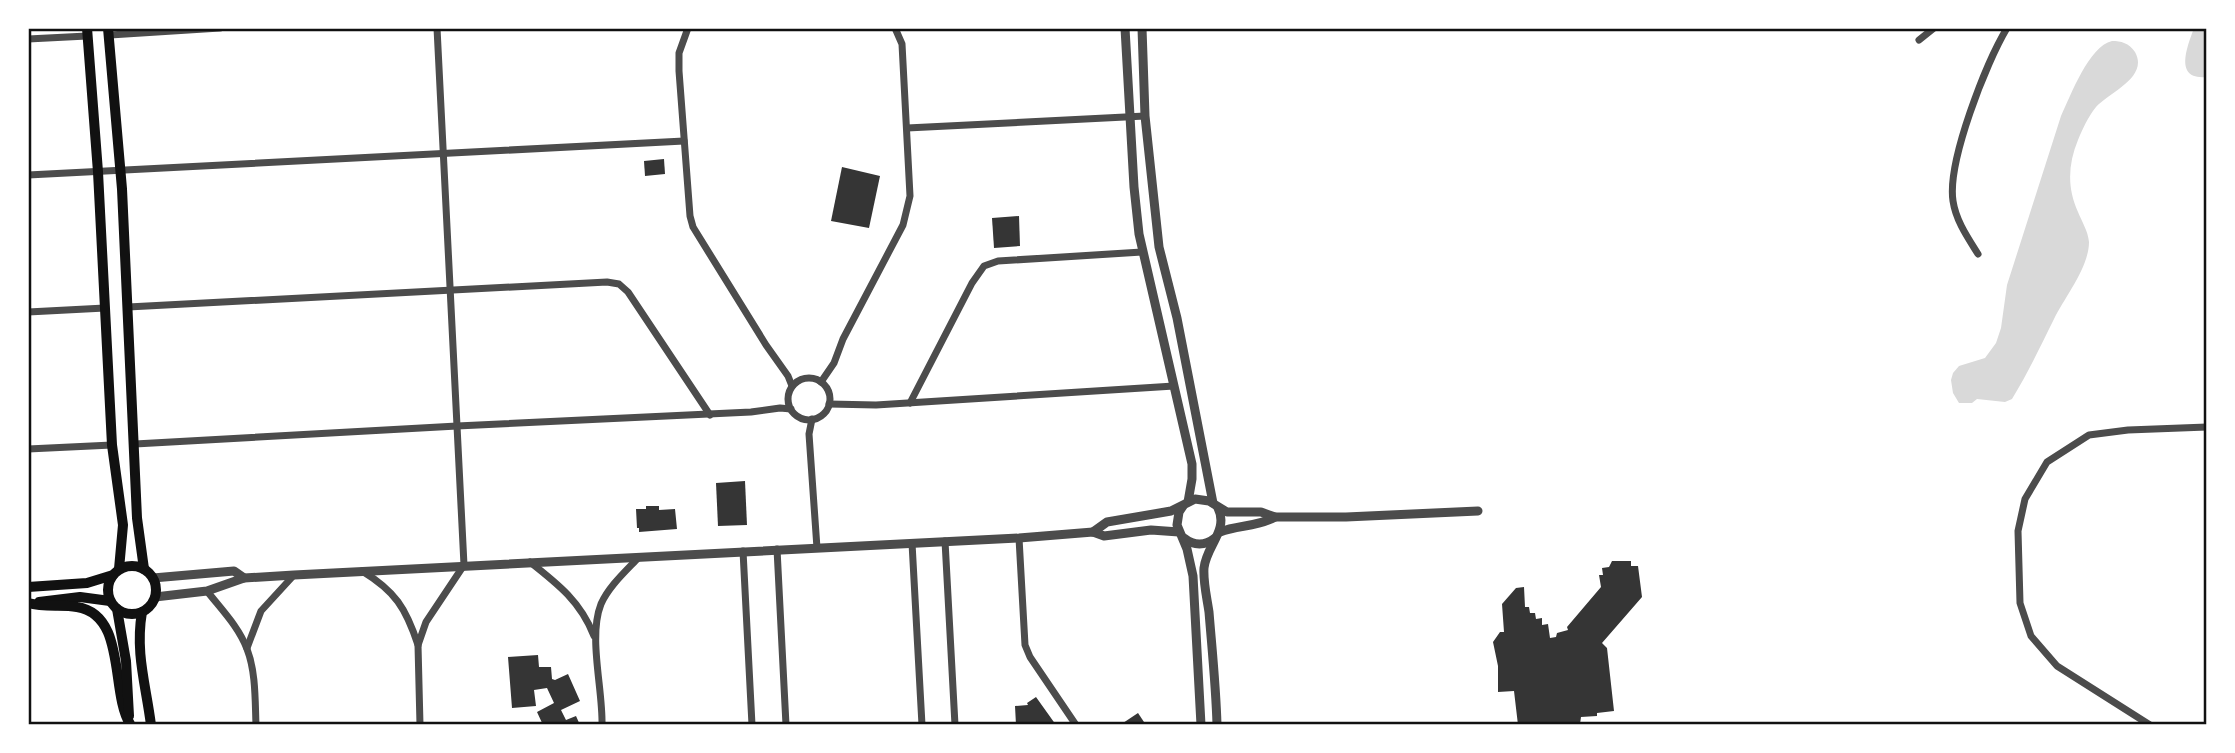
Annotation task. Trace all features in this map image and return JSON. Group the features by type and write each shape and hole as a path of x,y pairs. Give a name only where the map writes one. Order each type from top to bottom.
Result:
{"main road":[{"path":"109,31 121,170 137,518 144,569"},
{"path":"87,32 98,172 111,445 123,525 116,572 108,588 126,661 130,724"},
{"path":"28,587 87,583 132,566 144,569 153,578 155,597 142,612 129,614 114,605 80,597 28,603"},
{"path":"28,603 44,607 77,607 92,613 104,623 116,661 123,713 130,724"},
{"path":"142,612 138,633 139,657 151,725"}],"street":[{"path":"109,31 220,28"},
{"path":"418,645 426,622 464,565 436,28"},
{"path":"688,28 679,53 690,216 693,227 788,376 792,386 788,402 790,409"},
{"path":"821,382 830,370 843,339 903,225 910,196 902,44 895,28"},
{"path":"1125,28 1134,196 1142,252 1192,464 1192,479 1185,504 1177,519 1193,576 1201,725"},
{"path":"1142,28 1145,116 1159,247 1177,318 1215,505 1222,521 1209,549 1204,571 1217,725"},
{"path":"1919,40 1934,28"},
{"path":"1978,254 1953,205 1952,183 1985,71 2007,28"},
{"path":"28,39 87,32"},
{"path":"907,128 1145,116"},
{"path":"28,175 684,141"},
{"path":"910,403 972,282 984,266 998,261 1142,252"},
{"path":"128,307 607,282 619,284 628,292 710,415"},
{"path":"28,312 105,308"},
{"path":"135,444 710,415 780,408 790,409 803,419 811,419 819,417 829,404 829,396 821,382 806,378 792,386"},
{"path":"829,404 910,403 1174,386"},
{"path":"811,419 809,434 817,548"},
{"path":"2150,725 2057,666 2031,636 2020,603 2018,531 2025,499 2047,462 2089,435 2128,430 2207,427"},
{"path":"28,449 111,445"},
{"path":"1093,532 1107,522 1171,511 1202,499 1227,512 1261,512 1275,517 1478,511"},
{"path":"155,597 207,591 244,578 1093,532 1104,536 1151,530 1181,534 1188,542 1202,544 1234,526 1262,524 1275,517"},
{"path":"1019,538 1025,645 1030,657 1076,725"},
{"path":"945,541 955,725"},
{"path":"912,543 922,725"},
{"path":"777,549 786,725"},
{"path":"743,551 752,725"},
{"path":"602,725 597,620 601,605 614,584 640,556"},
{"path":"529,562 573,598 589,622 596,641"},
{"path":"153,578 234,571 244,578"},
{"path":"362,571 382,583 394,595 411,624 418,645 420,725"},
{"path":"247,649 261,611 294,575"},
{"path":"207,591 237,629 247,649 252,670 256,725"}],"shaded area":[{"path":"2194,28 2207,28 2206,77 2189,73 2186,67 2186,52"},
{"path":"2112,41 2130,46 2138,61 2137,69 2126,83 2093,111 2072,158 2072,194 2089,242 2081,272 2012,399 2005,402 1977,399 1972,403 1959,403 1953,393 1953,373 1959,366 1985,358 1996,343 2001,328 2007,285 2061,116 2088,61"}],"building":[{"path":"664,159 665,174 645,176 644,161"},
{"path":"842,167 880,176 869,228 831,221"},
{"path":"1019,216 1020,246 994,248 992,218"},
{"path":"745,481 747,525 718,526 716,483"},
{"path":"646,506 659,506 659,510 675,509 677,529 639,532 636,509 646,509"},
{"path":"1612,561 1631,561 1631,566 1638,566 1642,597 1602,643 1607,648 1614,711 1581,717 1580,724 1518,725 1514,691 1498,692 1498,666 1493,642 1500,632 1504,632 1502,604 1516,588 1524,587 1525,607 1529,607 1530,613 1535,613 1536,619 1542,618 1542,625 1548,624 1550,638 1556,637 1557,633 1568,630 1567,627 1601,587 1599,575 1603,575 1602,568 1609,567"},
{"path":"538,655 539,667 551,667 552,679 568,674 580,701 561,710 566,720 576,716 580,725 543,725 537,712 554,703 547,688 534,690 536,706 512,708 508,657"},
{"path":"1036,697 1056,725 1016,725 1015,706 1028,705 1027,703"},
{"path":"1138,713 1146,725 1120,725"}]}
